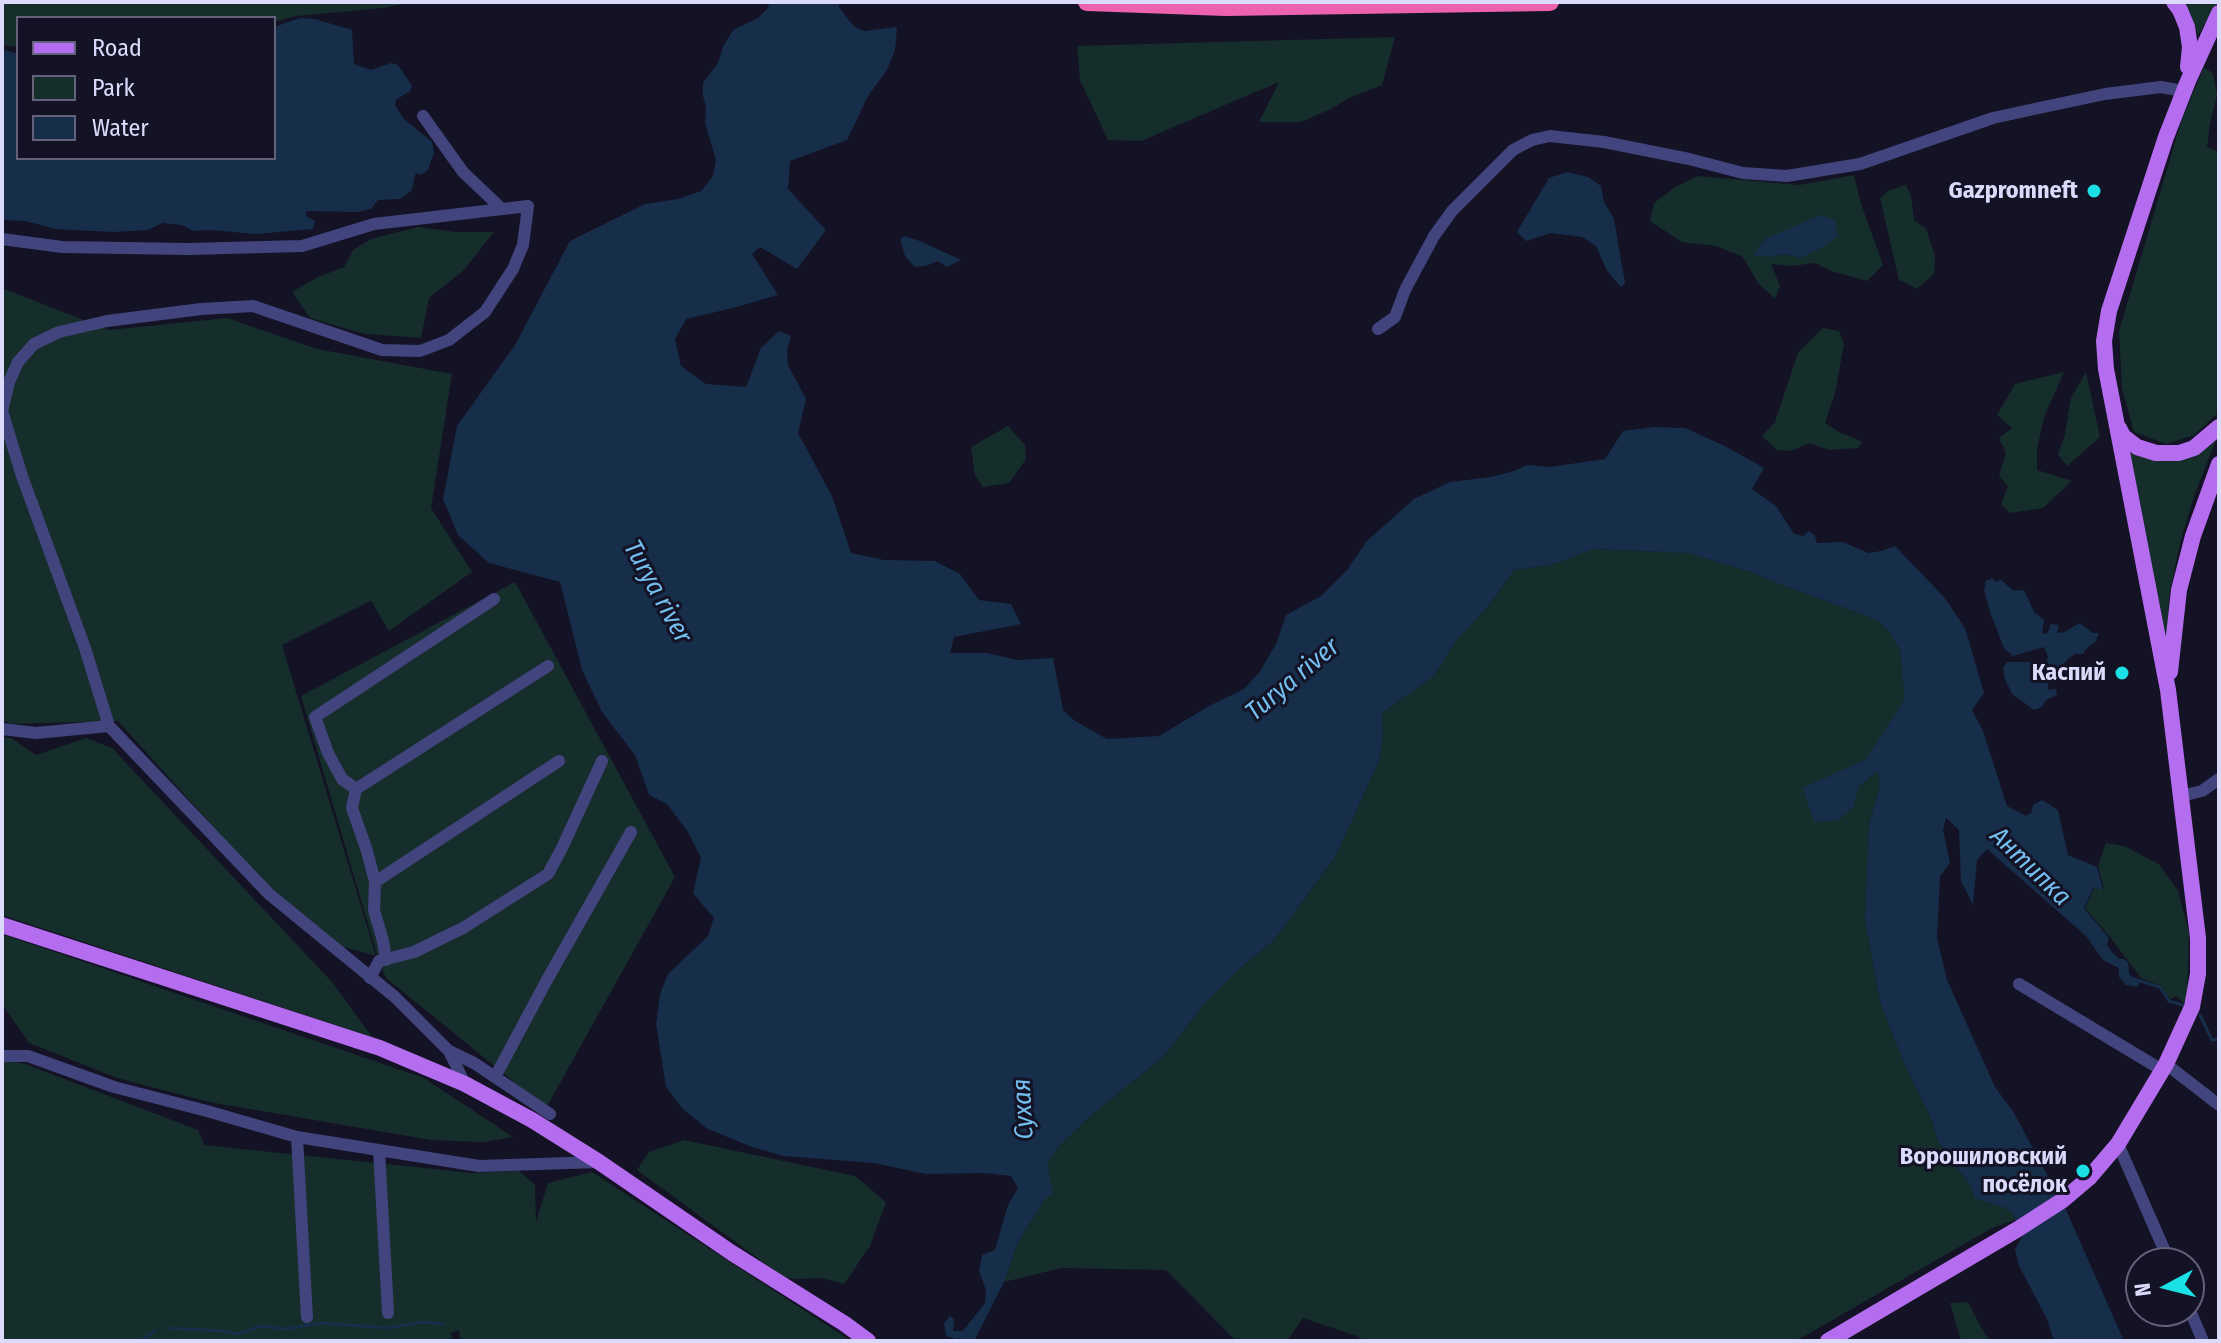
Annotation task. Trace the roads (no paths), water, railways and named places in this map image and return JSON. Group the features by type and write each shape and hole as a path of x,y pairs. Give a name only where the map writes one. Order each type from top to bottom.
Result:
{"highway":[{"path":"1087,2 1226,7 1550,2"}],"main road":[{"path":"2174,2 2187,27 2190,47 2185,86"},
{"path":"1828,1341 2018,1229 2063,1200 2089,1178 2118,1144 2164,1067 2192,1007 2198,974 2198,938 2168,690 2115,421 2104,341 2109,311 2166,137 2185,86 2219,13"},
{"path":"2115,421 2123,436 2137,447 2156,453 2179,453 2194,448 2219,427"},
{"path":"2168,690 2179,590 2193,536 2219,464"},
{"path":"2,925 380,1048 465,1084 532,1120 599,1162 868,1341"}],"street":[{"path":"1378,329 1395,317 1405,290 1434,236 1452,211 1513,150 1532,140 1550,136 1604,142 1743,173 1787,176 1868,162 1993,118 2105,94 2185,86"},
{"path":"423,116 463,172 502,209"},
{"path":"2,239 62,247 188,249 302,246 374,224 528,206 523,245 513,269 485,312 449,340 420,351 382,350 253,306 107,321 59,332 34,344 18,362 2,411 109,726 269,894 395,997 449,1051 465,1084"},
{"path":"356,789 342,779 328,753 315,717 494,599"},
{"path":"386,960 374,910 375,882 352,808 356,789 548,666"},
{"path":"2,729 36,733 109,726"},
{"path":"375,882 559,761"},
{"path":"370,978 379,961 414,952 463,928 548,874 602,761"},
{"path":"2181,796 2202,791 2219,779"},
{"path":"495,1077 631,832"},
{"path":"2019,984 2164,1067 2219,1105"},
{"path":"449,1051 474,1063 550,1114"},
{"path":"2,1056 28,1056 114,1087 297,1137 479,1166 599,1162"},
{"path":"297,1137 307,1317"},
{"path":"2118,1144 2163,1247"},
{"path":"379,1150 388,1313"}],"water":[{"name":"Turya river","path":"770,2 839,2 847,18 864,31 897,27 895,50 847,140 790,161 788,189 826,230 797,269 760,247 752,254 778,295 686,319 675,339 681,366 706,384 746,387 761,348 779,331 791,336 787,350 788,365 806,399 798,433 832,496 851,553 884,560 935,561 960,574 979,600 1011,604 1021,624 954,637 950,653 987,653 1017,660 1053,658 1063,710 1075,721 1107,739 1159,736 1244,689 1259,673 1276,644 1286,615 1321,596 1347,570 1367,541 1414,499 1450,482 1491,477 1527,465 1550,467 1605,459 1623,431 1654,427 1685,428 1764,468 1752,489 1776,506 1794,534 1803,536 1809,531 1817,543 1843,542 1868,553 1895,546 1944,597 1965,628 1984,693 1972,710 1983,731 2007,806 2026,816 2032,812 2033,805 2042,800 2058,810 2068,855 2097,867 2103,890 2094,887 2084,908 2109,938 2107,945 2111,951 2128,962 2129,974 2140,982 2137,987 2126,985 2119,977 2119,968 2103,960 2086,936 1987,849 1977,860 1973,905 1961,881 1959,830 1946,818 1943,830 1950,863 1940,876 1937,938 1947,980 1995,1087 2014,1113 2066,1210 2124,1341 2054,1341 2047,1319 2019,1266 2015,1249 2023,1235 2012,1213 1974,1198 1971,1186 1938,1142 1932,1121 1903,1061 1880,1002 1865,919 1869,824 1880,786 1878,771 1858,787 1854,807 1838,820 1814,822 1803,788 1866,759 1905,699 1900,650 1878,620 1748,571 1688,553 1594,549 1551,565 1514,570 1489,605 1455,642 1434,676 1382,713 1383,738 1379,761 1335,857 1274,940 1204,1004 1164,1056 1059,1146 1047,1164 1053,1193 1044,1200 1018,1242 1004,1282 974,1341 946,1336 944,1323 950,1316 954,1319 953,1331 963,1331 985,1303 986,1290 979,1271 982,1255 995,1250 1008,1205 1018,1188 1011,1176 926,1174 874,1163 783,1156 706,1128 683,1109 666,1087 656,1024 660,994 668,974 708,936 714,918 693,893 701,858 688,832 667,804 649,795 635,755 602,712 582,670 560,582 489,563 458,535 443,499 457,426 515,345 570,241 645,204 678,199 701,191 713,176 716,160 705,123 703,83 718,63 733,30 758,18"},
{"path":"300,18 352,30 354,64 371,70 391,63 398,65 412,86 410,91 396,100 395,105 404,119 432,142 434,153 428,170 415,175 412,190 400,199 378,200 371,209 357,212 306,211 306,216 315,221 313,229 256,234 193,231 182,225 163,223 148,230 113,232 56,229 25,221 2,220 2,49 16,53 16,160 276,160 276,26"},
{"path":"1567,172 1588,177 1601,186 1604,202 1614,219 1625,283 1621,287 1607,271 1596,246 1582,237 1551,233 1526,241 1517,232 1549,178"},
{"path":"1821,215 1835,220 1838,236 1823,247 1800,258 1785,254 1769,257 1753,255 1765,239"},
{"path":"904,236 961,260 947,267 938,261 915,267 905,256 900,239"},
{"path":"1992,578 1996,582 2001,580 2014,591 2024,590 2034,612 2044,620 2042,633 2047,634 2051,624 2059,625 2057,632 2062,633 2080,623 2093,633 2099,633 2096,641 2083,654 2075,654 2049,676 2048,690 2056,689 2057,695 2034,710 2012,694 2003,668 2007,662 2035,662 2044,667 2048,657 2044,647 2013,656 2004,648 1984,590 1986,581"}],"waterway":[{"name":"Антипка","path":"2134,979 2160,987 2169,1001 2185,1006"},
{"name":"Антипка","path":"2200,1015 2212,1040 2219,1039"},
{"name":"Сухая","path":"167,1328 239,1334 261,1326 285,1329 322,1323 387,1328 423,1322 444,1324"},
{"name":"Сухая","path":"141,1341 155,1330"}],"place":[{"name":"Gazpromneft","path":"2094,191"},
{"name":"Каспий","path":"2122,673"},
{"name":"Ворошиловский посёлок","path":"2083,1171"}]}
